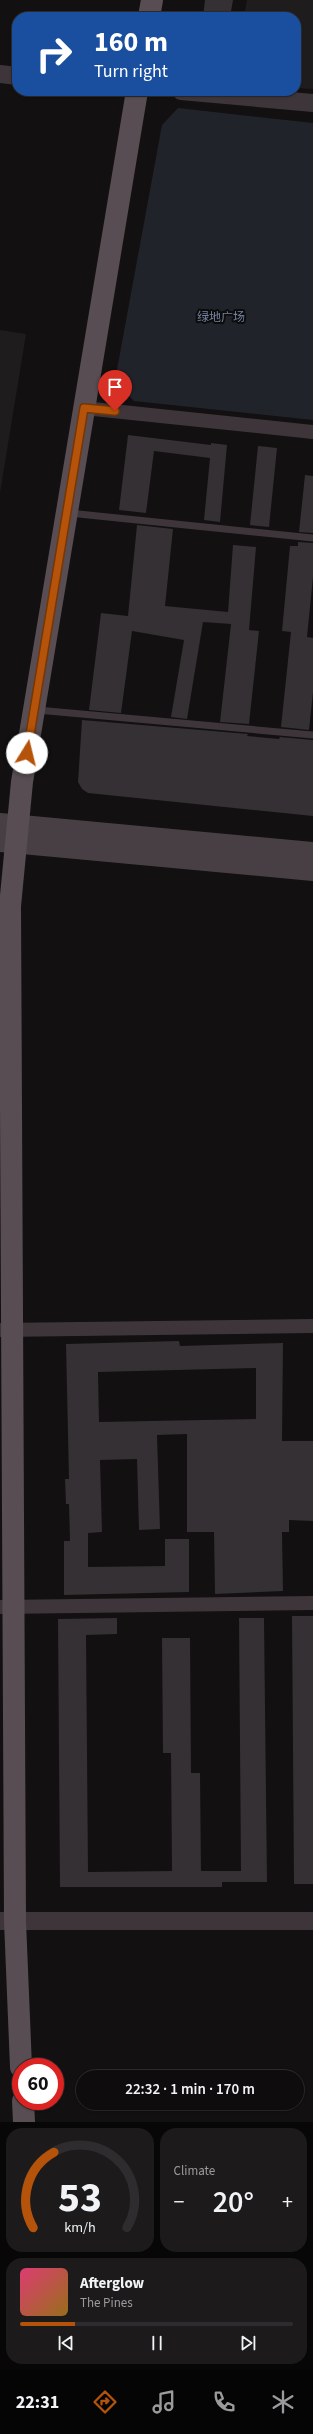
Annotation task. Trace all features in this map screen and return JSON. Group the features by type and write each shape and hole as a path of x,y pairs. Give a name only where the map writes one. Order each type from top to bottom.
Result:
{"main road":[{"path":"150,12 152,0"},
{"path":"21,2058 8,1921 6,1330 10,906 8,833 34,710 136,96"},
{"path":"8,833 313,852"},
{"path":"8,833 313,871"},
{"path":"23,2110 24,2122"}],"street":[{"path":"0,74 12,75"},
{"path":"236,96 313,103"},
{"path":"84,408 313,432"},
{"path":"6,1330 313,1326"},
{"path":"7,1606 313,1603"},
{"path":"8,1921 313,1920"}],"lane":[{"path":"67,513 313,538"},
{"path":"34,710 313,735"}],"shaded area":[{"path":"247,0 313,0 313,89 301,88 301,12 245,12"},
{"path":"0,330 26,334 0,493"}],"green space":[{"name":"绿地广场","path":"178,108 313,123 313,420 134,401 124,391 116,375 162,125"}],"building":[{"path":"205,0 233,0 231,12 204,12"},
{"path":"128,435 211,445 211,443 227,445 220,522 204,520 210,458 154,451 146,513 119,510"},
{"path":"258,446 277,448 269,527 250,525"},
{"path":"305,475 313,476 313,533 299,532"},
{"path":"137,525 173,529 165,606 228,612 233,545 256,547 249,630 259,631 249,724 220,722 231,624 203,622 187,719 171,717 184,640 132,631 121,713 89,710 101,613 128,616"},
{"path":"298,542 313,543 313,577 307,637 313,638 313,692 309,730 281,727 291,632 282,631 290,546 298,546"},
{"path":"82,720 248,734 247,736 279,739 280,737 313,740 313,816 88,793 82,789 78,782"},
{"path":"179,1341 180,1346 283,1343 282,1441 313,1441 313,1521 289,1520 289,1532 282,1532 283,1591 215,1594 214,1532 187,1532 187,1434 157,1435 160,1529 139,1530 137,1459 100,1460 102,1532 88,1533 88,1567 165,1566 165,1539 189,1539 189,1592 64,1595 64,1541 70,1541 69,1504 66,1504 65,1479 69,1479 66,1344","holes":["256,1368 256,1419 99,1422 98,1372"]},
{"path":"292,1616 313,1616 313,1884 294,1884"},
{"path":"117,1618 117,1634 86,1635 88,1872 172,1871 171,1753 163,1753 162,1638 190,1638 191,1773 200,1773 201,1871 241,1871 239,1618 264,1618 267,1882 222,1882 222,1887 60,1887 58,1619"}],"route":[{"path":"27,753 84,408 115,411"}]}
